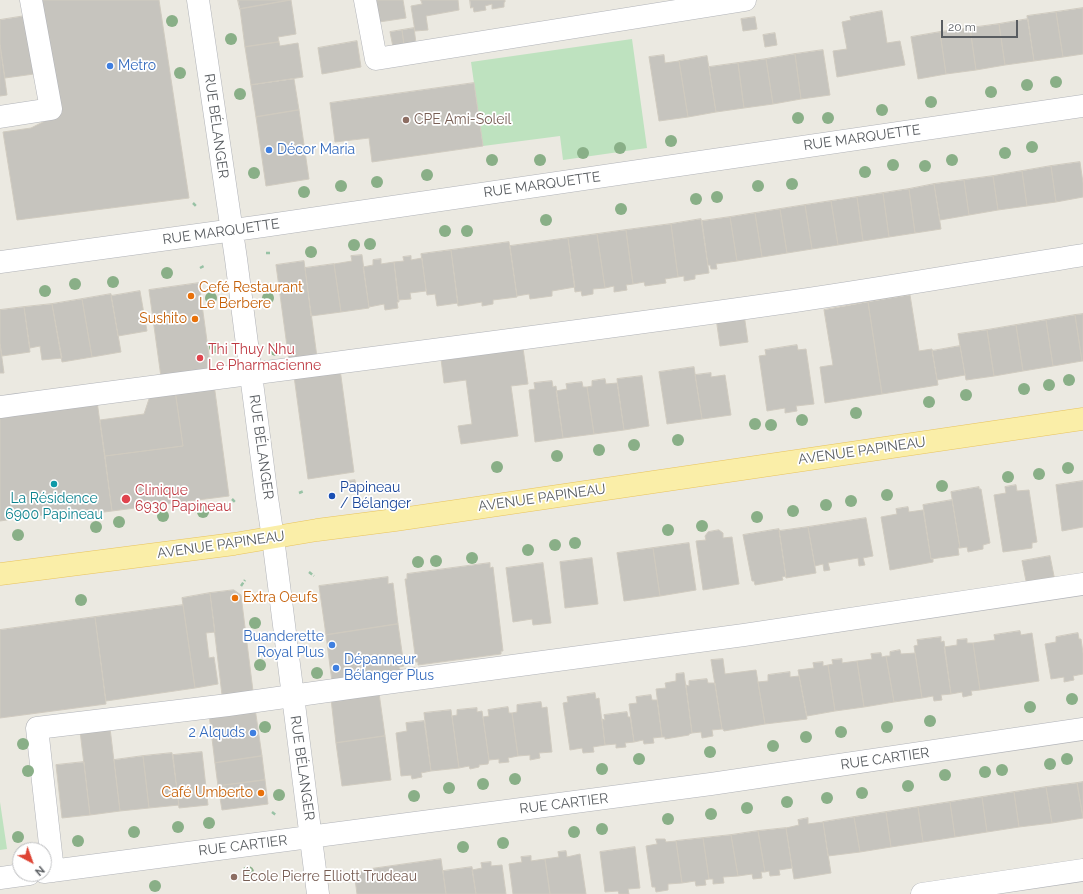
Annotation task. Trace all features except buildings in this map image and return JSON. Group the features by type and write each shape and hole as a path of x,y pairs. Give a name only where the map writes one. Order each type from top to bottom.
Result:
{"main road":[{"name":"AVENUE PAPINEAU","path":"0,574 219,546 1083,419"}],"street":[{"path":"0,117 51,109 31,0"},
{"name":"RUE BÉLANGER","path":"198,0 232,231 312,837 318,894"},
{"path":"365,0 376,59 745,0"},
{"name":"RUE MARQUETTE","path":"0,262 232,231 1083,106"},
{"path":"0,407 797,300 1083,255"},
{"path":"46,842 37,728 228,705 744,635 1083,584"},
{"name":"RUE CARTIER","path":"52,870 711,784 1083,729"},
{"path":"922,894 1083,870"},
{"path":"0,878 12,876"}],"path":[{"path":"193,203 196,206"},
{"path":"266,254 271,253"},
{"path":"200,268 204,266"},
{"path":"299,493 304,491"},
{"path":"232,499 236,503"},
{"path":"309,572 314,576"},
{"path":"241,586 246,580"},
{"path":"272,812 276,815"}],"green space":[{"path":"632,39 647,148 563,160 560,136 483,146 471,62"},
{"path":"0,802 7,849 0,850"}],"place":[{"name":"Metro","path":"110,66"},
{"name":"CPE Ami-Soleil","path":"406,120"},
{"name":"Décor Maria","path":"269,150"},
{"name":"Cefé Restaurant Le Berbere","path":"191,296"},
{"name":"Sushito","path":"195,319"},
{"name":"Thi Thuy Nhu Le Pharmacienne","path":"200,358"},
{"name":"La Résidence 6900 Papineau","path":"54,484"},
{"name":"Papineau / Bélanger","path":"332,496"},
{"name":"Clinique 6930 Papineau","path":"126,499"},
{"name":"Extra Oeufs","path":"235,598"},
{"name":"Buanderette Royal Plus","path":"332,645"},
{"name":"Dépanneur Bélanger Plus","path":"336,668"},
{"name":"2 Alquds","path":"253,733"},
{"name":"Café Umberto","path":"261,793"},
{"name":"École Pierre Elliott Trudeau","path":"234,877"}]}
